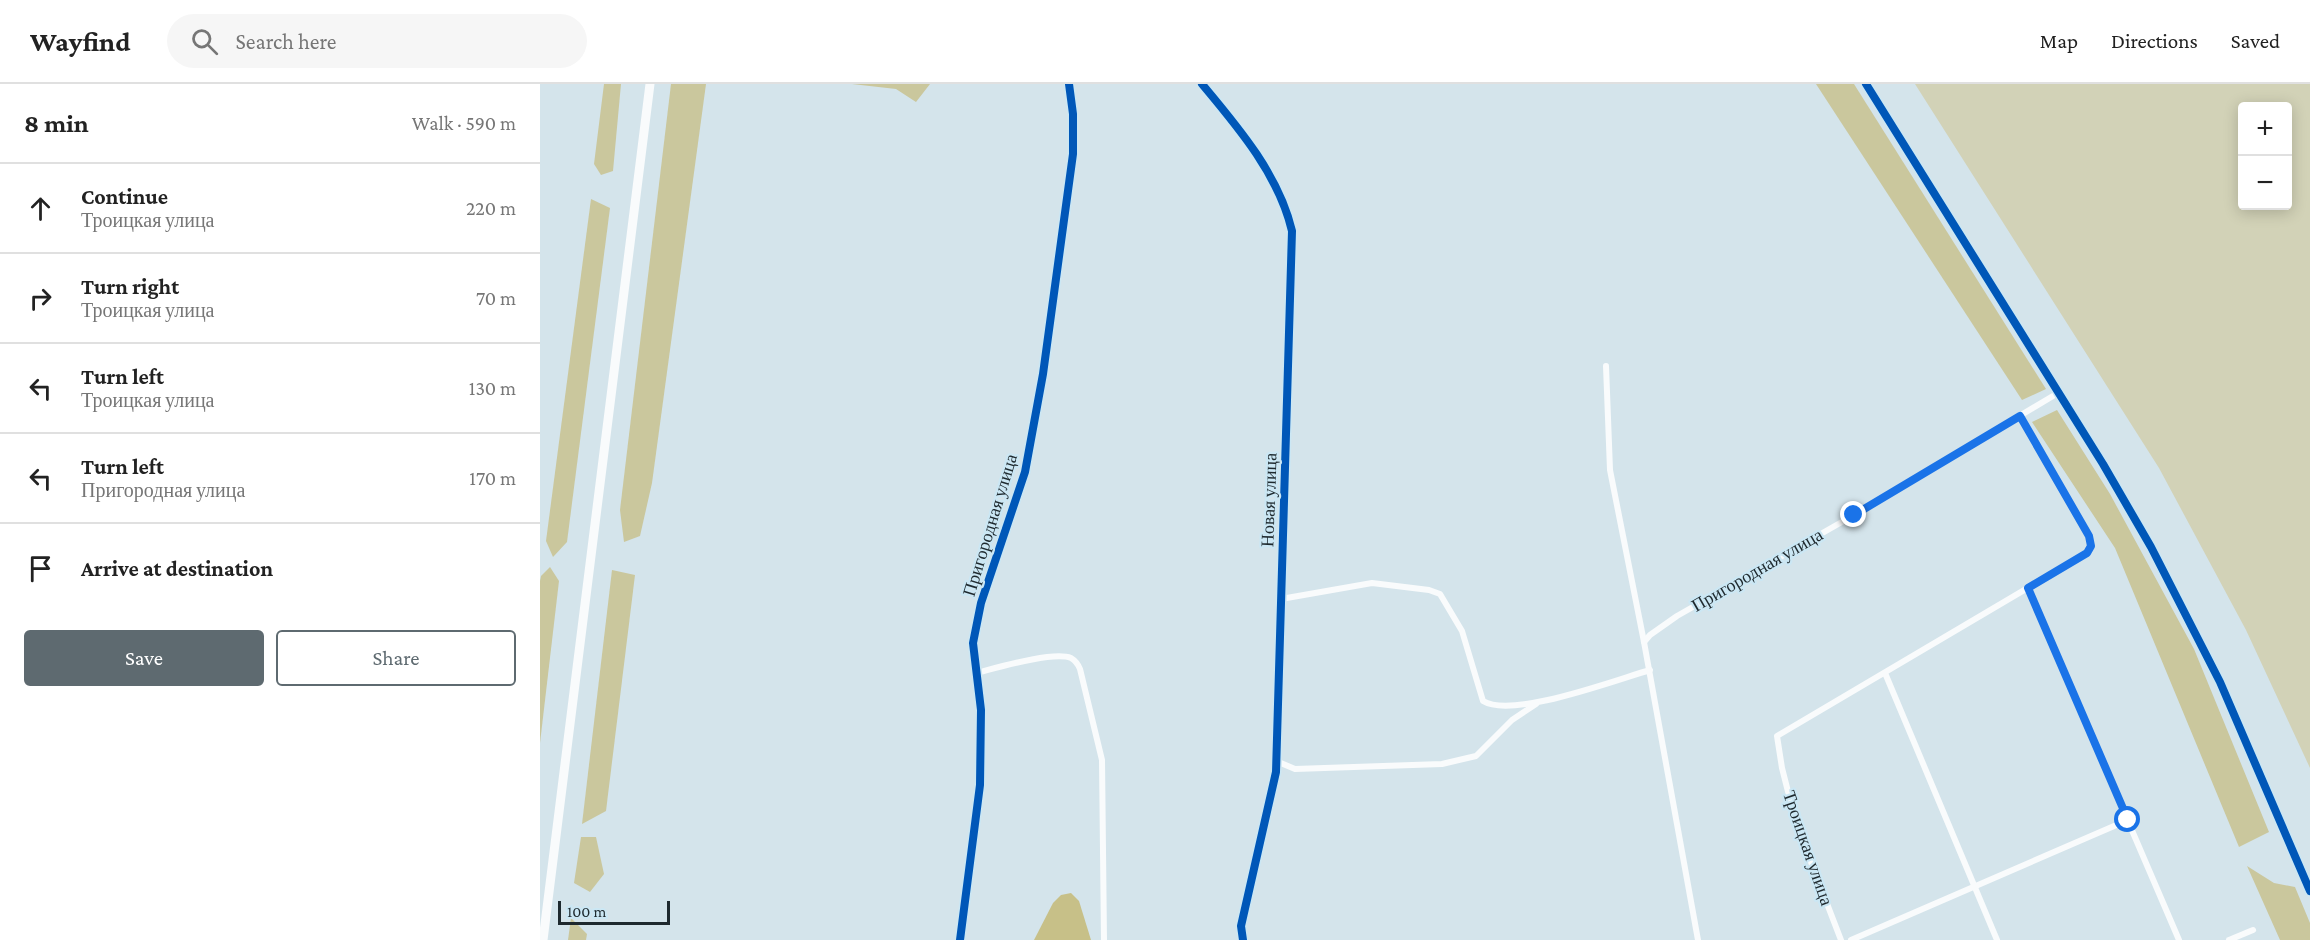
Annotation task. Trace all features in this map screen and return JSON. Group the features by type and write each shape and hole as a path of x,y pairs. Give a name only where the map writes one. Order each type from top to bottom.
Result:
{"street":[{"path":"543,940 650,84"},
{"name":"Пригородная улица","path":"960,940 980,785 981,710 973,643 981,603 1025,472 1043,374 1073,154 1073,114 1068,84"},
{"name":"Новая улица","path":"1202,84 1232,120 1277,187 1292,231 1276,772 1241,926 1244,940"},
{"path":"1866,84 2114,482 2183,607 2247,742 2310,891"},
{"path":"1606,366 1610,470 1650,670 1698,940"},
{"name":"Пригородная улица","path":"1644,642 1677,616 1854,515 2058,393"},
{"name":"Троицкая улица","path":"1841,940 1796,823 1777,736 2087,553 2091,546 2089,536 2020,416"},
{"path":"1281,598 1372,583 1429,590 1440,594 1462,631 1483,702 1491,706 1526,706 1650,670"},
{"path":"2028,588 2179,940"},
{"path":"976,673 1027,660 1069,657 1076,661 1080,669 1102,760 1104,940"},
{"path":"1885,673 1997,940"},
{"path":"1276,761 1295,769 1442,764 1465,759 1476,756 1512,720 1539,702"},
{"path":"1851,940 2128,820"},
{"path":"2229,940 2253,930"}],"green space":[{"path":"1915,84 2310,84 2310,768 2246,630 2159,468"}],"shaded area":[{"path":"604,84 621,84 613,171 601,175 594,164"},
{"path":"671,84 706,84 652,483 640,536 624,542 620,510"},
{"path":"852,84 930,84 916,102 896,89"},
{"path":"1816,84 1854,84 2046,389 2022,400"},
{"path":"591,199 610,208 567,542 553,557 546,541"},
{"path":"2057,410 2110,494 2194,649 2269,832 2239,847 2115,548 2032,422"},
{"path":"550,567 559,581 540,743 540,581 541,576"},
{"path":"612,570 635,575 606,811 582,824"},
{"path":"581,837 596,837 604,874 590,892 574,883"},
{"path":"2247,866 2274,883 2295,887 2310,923 2310,940 2280,940"},
{"path":"1071,893 1079,901 1091,940 1034,940 1053,903 1061,895"},
{"path":"571,918 587,934 586,940 568,940"}],"cycle path":[{"path":"960,940 980,785 981,710 973,643 981,603 1025,472 1043,374 1073,154 1073,114 1069,84"},
{"path":"1202,84 1256,153 1278,190 1292,231 1276,772 1241,926 1243,940"},
{"path":"1866,84 2103,464 2151,547 2220,682 2310,891"}],"route":[{"path":"1854,515 2020,416 2089,536 2091,546 2087,553 2028,588 2128,820"}]}
